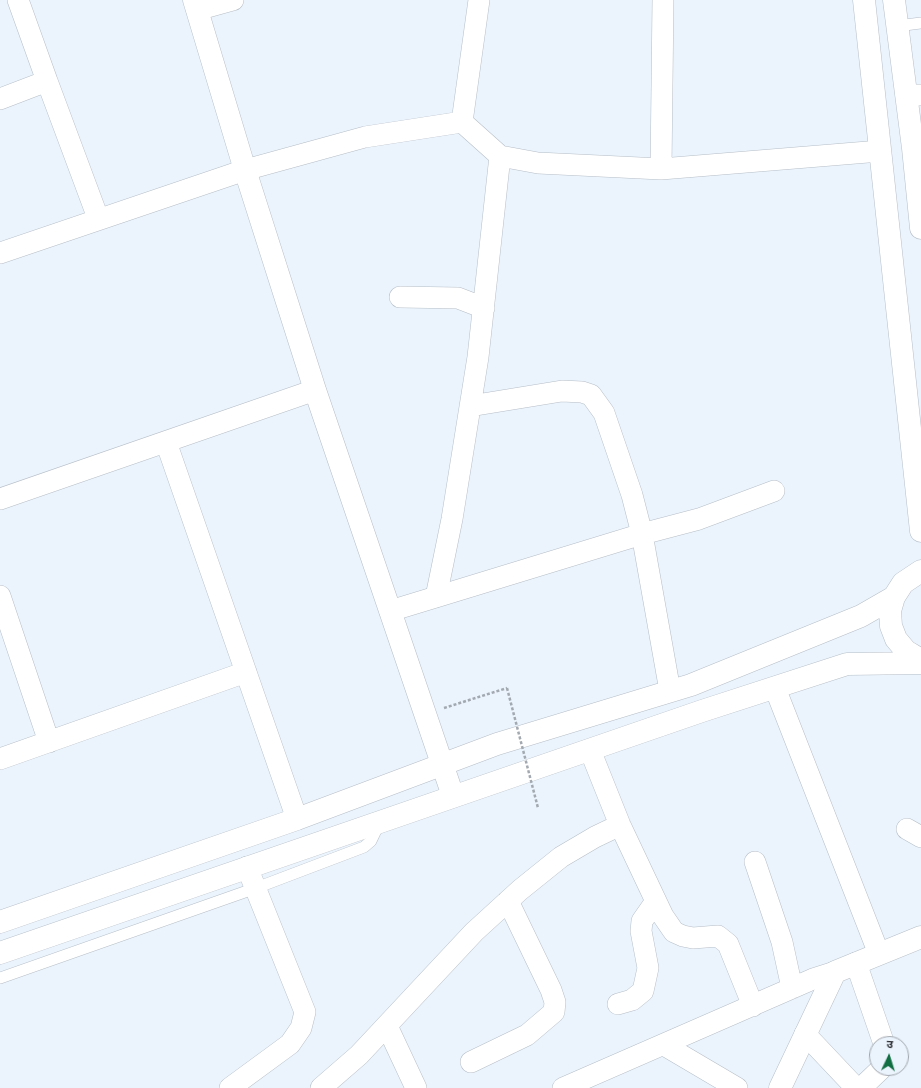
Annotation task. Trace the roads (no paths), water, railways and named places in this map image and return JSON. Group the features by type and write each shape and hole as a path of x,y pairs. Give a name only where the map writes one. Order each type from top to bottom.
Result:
{"main road":[{"path":"864,0 921,531"},
{"path":"894,0 897,26 914,95 921,228"},
{"path":"196,5 245,170 315,390 453,796"},
{"path":"921,571 903,583 894,597 890,611 891,626 896,639 906,651 921,660"},
{"path":"0,922 297,819 497,744 690,685 861,616 894,597"},
{"path":"0,952 247,866 847,664 921,663"},
{"path":"780,1088 835,972 921,937"}],"street":[{"path":"18,0 98,218"},
{"path":"196,5 233,0"},
{"path":"462,122 479,0"},
{"path":"662,169 663,1"},
{"path":"0,99 48,81"},
{"path":"462,122 500,156 538,163 662,169 880,151"},
{"path":"0,253 98,218 245,170 365,137 462,122"},
{"path":"436,597 452,519 470,406 484,308 500,156"},
{"path":"400,297 458,298 484,308"},
{"path":"0,499 315,390"},
{"path":"470,406 562,391 582,392 590,395 604,413 632,495 642,534 670,691"},
{"path":"166,442 297,819"},
{"path":"390,611 642,534 699,519 774,491"},
{"path":"0,596 48,742"},
{"path":"0,759 246,672"},
{"path":"775,688 878,954"},
{"path":"590,750 620,825 663,916 674,932 683,936 693,938 718,936 728,944 753,1006"},
{"path":"321,1088 359,1055 474,932 508,901 561,857 595,837 620,825"},
{"path":"755,862 782,942 792,988"},
{"path":"230,1088 290,1044 301,1028 305,1012 247,866"},
{"path":"471,1062 527,1035 554,1012 555,1002 551,990 508,901"},
{"path":"618,1004 632,1000 643,991 648,968 641,931 642,921 656,901"},
{"path":"856,963 881,1036"},
{"path":"563,1088 792,988 835,972"},
{"path":"387,1026 416,1088"},
{"path":"805,1034 856,1088"},
{"path":"664,1045 737,1088"},
{"path":"861,1088 874,1076"}],"lane":[{"path":"897,26 921,23"},
{"path":"0,978 256,888 364,847 371,841 381,821"}]}
